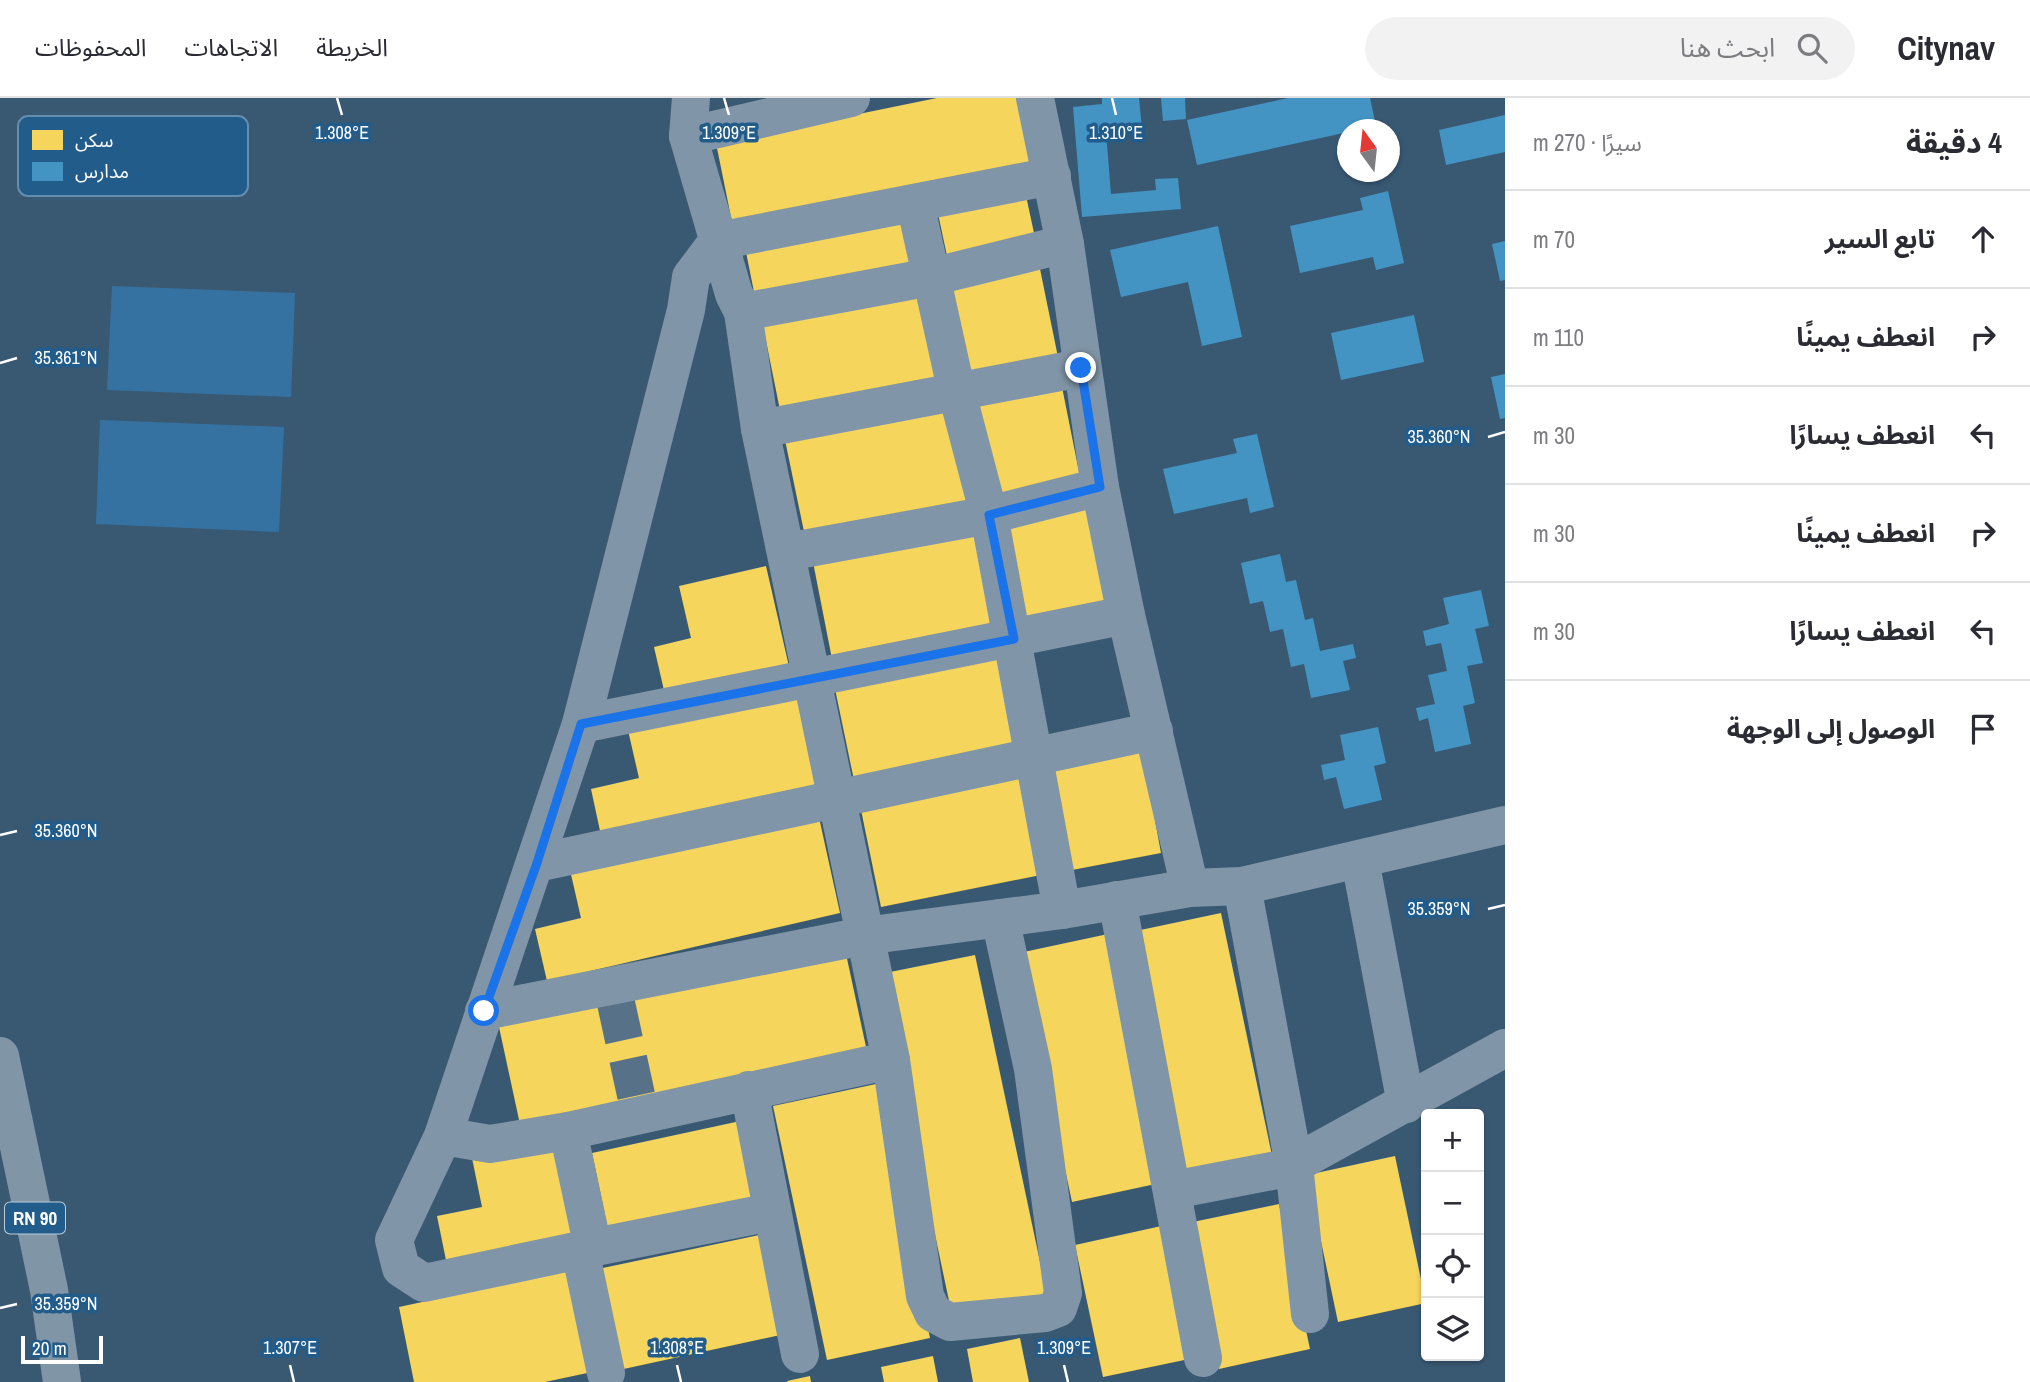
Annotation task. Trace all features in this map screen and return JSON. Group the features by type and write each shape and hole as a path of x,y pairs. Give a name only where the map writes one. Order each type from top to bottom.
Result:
{"highway":[{"name":"RN 90","path":"0,1056 49,1290 62,1382"}],"street":[{"path":"691,98 688,136 734,294 743,312 760,429 891,1060 925,1296 933,1313 950,1322 1045,1313 1058,1308 1063,1293 1033,1069 1000,918"},
{"path":"688,136 851,98"},
{"path":"1035,98 1065,244 1100,487 1126,615 1190,888"},
{"path":"771,1212 424,1283 401,1268 394,1240 443,1136 537,863 581,724 686,310 691,277 718,241 1052,176"},
{"path":"915,203 957,393 989,515 1062,910"},
{"path":"743,312 931,276 1065,244"},
{"path":"760,429 1081,368"},
{"path":"787,552 989,515 1100,487"},
{"path":"581,724 1126,615"},
{"path":"537,863 835,797 1154,731"},
{"path":"484,1011 614,994 864,936 1062,910 1190,888 1242,886 1505,825"},
{"path":"1360,860 1406,1104"},
{"path":"1242,886 1294,1165 1310,1314"},
{"path":"1117,900 1203,1358"},
{"path":"1173,1189 1294,1165 1505,1048"},
{"path":"443,1136 490,1144 568,1131 639,1110 891,1060"},
{"path":"749,1090 800,1354"},
{"path":"568,1131 606,1373"}],"shaded area":[{"path":"112,286 295,293 291,397 107,390"},
{"path":"100,420 284,427 279,532 96,524"}],"building: سكن":[{"path":"937,98 1022,98 1035,165 733,227 716,143"},
{"path":"1025,191 1037,247 949,265 937,209"},
{"path":"905,215 917,269 756,302 745,247"},
{"path":"1039,264 1060,367 971,385 950,282"},
{"path":"928,288 948,387 782,420 762,321"},
{"path":"1062,387 1082,487 995,505 975,405"},
{"path":"956,405 977,512 807,546 785,440"},
{"path":"1086,505 1107,607 1021,625 1001,522"},
{"path":"981,527 1002,629 833,664 813,562"},
{"path":"766,566 790,671 666,699 654,647 691,638 679,586"},
{"path":"1005,649 1025,751 855,785 834,684"},
{"path":"795,687 818,790 602,840 591,789 639,778 627,726"},
{"path":"1142,750 1161,853 1072,870 1053,765"},
{"path":"1030,770 1051,873 881,907 860,805"},
{"path":"818,813 840,913 547,981 535,929 581,918 570,870"},
{"path":"1221,913 1274,1165 1184,1184 1131,932"},
{"path":"1108,934 1160,1183 1072,1202 1019,953"},
{"path":"846,954 868,1056 521,1129 499,1027"},
{"path":"975,955 1047,1295 952,1315 880,974"},
{"path":"876,1084 930,1338 827,1360 773,1106"},
{"path":"745,1120 762,1201 609,1234 592,1153"},
{"path":"560,1139 581,1242 448,1270 437,1216 482,1207 472,1158"},
{"path":"1395,1156 1421,1279 1421,1304 1338,1322 1307,1175"},
{"path":"1279,1204 1310,1349 1219,1369 1188,1223"},
{"path":"1166,1225 1194,1358 1103,1377 1075,1245"},
{"path":"764,1234 785,1334 619,1370 598,1269"},
{"path":"571,1270 592,1372 545,1382 414,1382 399,1307"},
{"path":"1020,1338 1029,1382 973,1382 967,1349"},
{"path":"933,1356 938,1382 884,1382 881,1367"},
{"path":"810,1376 811,1382 787,1381"}],"building: مدارس":[{"path":"1102,98 1139,98 1142,129 1106,132 1111,194 1156,190 1155,179 1178,178 1181,209 1082,217 1073,107 1102,104"},
{"path":"1161,98 1185,98 1186,119 1163,121"},
{"path":"1288,98 1370,98 1374,119 1337,119 1337,134 1197,165 1187,120"},
{"path":"1505,115 1505,152 1446,165 1439,130"},
{"path":"1388,191 1404,263 1376,270 1373,257 1300,273 1290,226 1363,210 1360,198"},
{"path":"1218,226 1242,337 1202,346 1188,282 1121,297 1110,250"},
{"path":"1505,241 1505,280 1500,281 1492,244"},
{"path":"1414,315 1424,362 1341,380 1331,333"},
{"path":"1505,374 1505,418 1500,419 1491,377"},
{"path":"1257,434 1274,507 1250,513 1247,498 1174,514 1163,469 1237,453 1233,439"},
{"path":"1280,554 1286,582 1296,580 1305,620 1313,618 1320,651 1353,644 1356,658 1343,661 1350,690 1311,698 1304,664 1291,667 1283,629 1270,632 1263,601 1250,604 1241,563"},
{"path":"1481,590 1489,626 1475,629 1483,663 1467,666 1475,703 1463,706 1471,744 1435,752 1428,718 1419,721 1416,708 1435,704 1428,675 1447,671 1441,643 1426,646 1423,631 1449,624 1443,598"},
{"path":"1378,727 1386,763 1374,766 1382,800 1344,809 1336,777 1324,780 1321,765 1345,760 1340,735"}],"tunnel":[{"path":"616,1003 638,1104"}],"route":[{"path":"484,1011 537,863 581,724 1014,639 989,515 1100,487 1081,368"}]}
